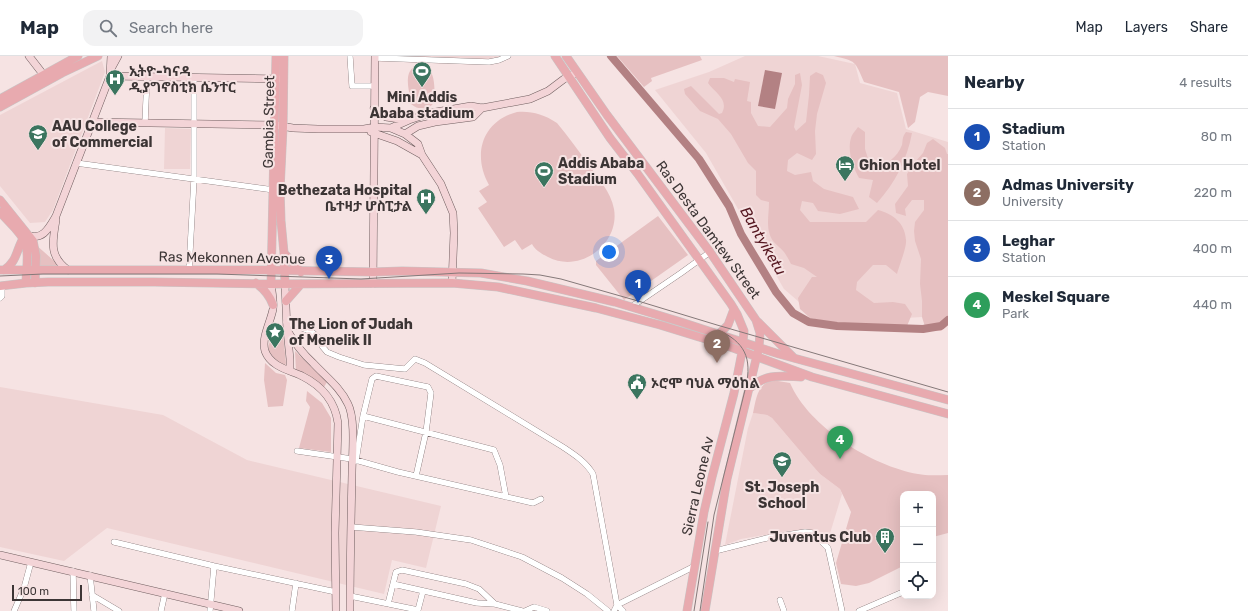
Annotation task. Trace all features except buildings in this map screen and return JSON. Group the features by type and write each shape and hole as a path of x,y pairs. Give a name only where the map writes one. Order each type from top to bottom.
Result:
{"main road":[{"path":"29,56 46,78"},
{"path":"0,107 78,56"},
{"path":"0,99 98,56"},
{"path":"110,72 111,56"},
{"path":"68,270 58,261 54,252 53,238 56,216 110,72 118,56"},
{"name":"Gambia Street","path":"276,56 279,79 280,190 285,284"},
{"name":"Gambia Street","path":"279,79 284,56"},
{"name":"Ras Desta Damtew Street","path":"555,56 610,138 700,260 734,309 744,331 742,352"},
{"name":"Ras Desta Damtew Street","path":"566,56 607,115 710,252 756,320 760,333 759,347 750,388 727,479 705,611"},
{"path":"373,284 375,57"},
{"path":"110,72 148,77 279,79"},
{"path":"92,122 279,126 318,129 375,130 391,128 408,120 430,113 471,106 482,108 530,99 548,91 577,72"},
{"path":"374,108 386,117 408,120"},
{"path":"405,134 418,126 435,122 473,117 482,108"},
{"name":"Gambia Street","path":"272,284 271,253 279,126"},
{"path":"391,128 405,134 418,144 422,155 441,184 453,213 452,283"},
{"path":"375,130 422,155"},
{"path":"0,200 25,236 26,283"},
{"path":"0,212 32,242 35,249 35,283"},
{"path":"25,236 44,234 56,216"},
{"path":"2,270 9,266 13,261 25,236"},
{"path":"259,270 271,253"},
{"path":"284,253 301,272"},
{"name":"Ras Mekonnen Avenue","path":"2,270 271,270 301,272 402,271 481,273 514,278 631,307 795,358 948,400"},
{"name":"Ras Mekonnen Avenue","path":"1,286 26,283 452,283 498,287 579,304 660,325 725,345 757,356 786,369 812,377"},
{"path":"256,284 262,287 271,298 273,305"},
{"path":"272,284 273,305 265,339 265,350 271,360 279,367 304,377 317,385 331,400 337,412 338,456 335,533 336,611"},
{"path":"285,284 286,326 290,371"},
{"path":"286,301 301,284"},
{"path":"720,334 728,325 734,309"},
{"path":"756,320 795,358"},
{"path":"286,326 295,344 312,363 333,382 343,394 349,406 352,422 354,460 351,527 350,611"},
{"path":"725,345 732,352 739,367"},
{"name":"Sierra Leone Av","path":"687,611 704,512 734,393 742,352"},
{"path":"750,388 761,380 773,376 812,377 948,414"},
{"path":"0,555 165,593 211,608 239,611"}],"street":[{"path":"350,56 352,86 374,86"},
{"path":"375,57 489,62 508,56"},
{"path":"145,123 148,77"},
{"path":"189,270 194,179 194,78"},
{"path":"76,163 274,190"},
{"path":"631,307 710,252"},
{"path":"0,298 2,296 1,286"},
{"path":"286,326 312,332 321,340 322,346 327,352 364,365 405,369 415,359 425,363 582,460 593,474 616,605 614,611"},
{"path":"354,460 363,416 374,376 428,387 431,393 426,432 416,476"},
{"path":"363,416 494,450 500,465 506,497"},
{"path":"297,451 338,456 533,503 541,499"},
{"path":"351,527 416,532 471,540 522,557 568,582 587,594 608,611"},
{"path":"715,551 767,538 805,532 813,533 828,548 842,611"},
{"path":"114,542 214,566 336,592"},
{"path":"14,611 24,588 31,562"},
{"path":"211,608 214,566"},
{"path":"616,605 695,566"},
{"path":"388,604 396,572 402,570 466,584 479,589 495,604"},
{"path":"73,572 74,611"},
{"path":"90,575 94,611"},
{"path":"292,611 296,583"},
{"path":"393,584 477,603 495,604 522,611"},
{"path":"350,596 418,610 423,591"},
{"path":"161,611 165,593"},
{"path":"859,611 900,593"},
{"path":"92,594 119,611"},
{"path":"780,600 784,611"},
{"path":"616,605 623,611"},
{"path":"525,611 534,607 547,611"}],"shaded area":[{"path":"375,56 510,56 501,62 447,64 447,62"},
{"path":"617,56 700,56 702,60 651,78 652,81 644,87"},
{"path":"745,56 818,56 855,64 860,83 897,93 906,129 948,142 948,296 939,316 888,319 813,314 784,289 706,153 655,90 709,72"},
{"path":"834,56 948,56 948,96 928,92 920,97 915,122 908,128 899,92 864,82 854,63 847,59"},
{"name":"AAU College of Commercial","path":"102,61 105,72 53,210 45,222 30,223 0,186 0,115"},
{"name":"Mini Addis Ababa stadium","path":"416,66 427,67 432,74 435,101 427,108 417,108 411,104 408,88 408,77 409,73"},
{"path":"765,70 782,73 775,109 758,106"},
{"path":"816,72 823,75 826,83 817,114 815,131 816,154 812,160 797,153 788,160 787,171 795,175 811,172 813,181 824,189 853,197 859,209 840,214 818,211 813,203 802,201 800,210 810,222 866,222 878,210 889,214 901,224 905,234 906,243 897,274 886,265 873,265 857,282 856,290 874,303 893,302 905,304 912,314 907,326 871,328 830,322 810,318 800,309 798,298 812,277 817,277 804,268 791,264 784,252 773,241 768,227 769,202 761,200 756,195 756,171 748,163 731,134 718,119 700,111 685,94 684,89 691,86 719,114 722,113 724,104 720,96 708,83 710,78 724,78 734,82 735,79 750,82 747,101 751,102 751,113 758,126 770,127 787,108 788,99 795,84 795,75 800,73 802,85 794,127 796,131 806,122 810,76"},
{"name":"Addis Ababa Stadium","path":"517,112 537,114 547,117 557,123 600,180 610,197 614,209 614,222 611,234 604,244 585,259 573,262 560,261 541,253 532,244 522,250 515,240 504,247 478,208 487,202 479,191 489,185 481,162 481,151 488,131 495,123 505,116"},
{"path":"858,127 865,132 865,149 870,165 875,169 894,157 900,150 903,137 906,132 912,133 907,153 895,179 877,203 869,197 873,180 859,178 851,159 851,138"},
{"path":"165,128 191,129 190,169 164,169"},
{"path":"933,139 945,148 948,154 948,325 941,331 926,330 922,317 920,284 921,259 915,241 914,231 915,222 924,210 924,200 912,200 905,209 906,216 896,213 895,204 908,186 907,174 923,153 927,143"},
{"path":"658,216 688,255 624,300 596,265 596,261"},
{"path":"35,244 61,267 38,267"},
{"path":"282,325 286,363 285,367 272,356 268,348 272,338"},
{"path":"295,351 327,382 324,387 296,371"},
{"path":"265,363 276,373 285,375 287,380 283,406 268,407 264,380"},
{"path":"772,380 790,383 799,399 812,415 827,429 844,442 881,463 900,470 921,475 948,475 948,533 936,536 936,491 900,491 900,568 869,583 856,586 841,584 836,563 851,512 840,489 820,474 772,418 767,415 753,413 758,393 767,382"},
{"path":"0,387 163,415 247,460 441,506 426,568 392,560 384,594 107,528 64,561 0,547"},
{"path":"307,391 322,403 331,418 331,452 299,448 310,407 306,401"},
{"name":"St. Joseph School","path":"753,413 767,415 772,418 820,474 840,489 842,494 828,540 819,532 808,530 788,531 741,539 725,545 748,428"}],"waterway":[{"name":"Bantyiketu","path":"611,56 699,159 729,206 741,234 776,292 793,313 809,322 837,326 923,329 941,326 948,320"}],"tram line":[{"path":"0,276 43,274 217,274 361,279 459,273 540,275 561,279 638,301 948,392"},
{"path":"700,611 714,515 748,376 747,359 744,352 735,340 718,330"},
{"path":"694,611 708,522"}],"place":[{"name":"Mini Addis Ababa stadium","path":"422,88"},
{"name":"ኢትዮ-ካናዳ ዲያግኖስቲክ ሴንተር","path":"115,96"},
{"name":"AAU College of Commercial","path":"38,151"},
{"name":"Ghion Hotel","path":"845,182"},
{"name":"Addis Ababa Stadium","path":"544,188"},
{"name":"Bethezata Hospital ቤተዛታ ሆስፒታል","path":"426,215"},
{"name":"Leghar","path":"329,279"},
{"name":"Stadium","path":"638,303"},
{"name":"The Lion of Judah of Menelik II","path":"275,349"},
{"name":"Admas University","path":"717,363"},
{"name":"ኦሮሞ ባህል ማዕከል","path":"637,400"},
{"name":"Meskel Square","path":"840,459"},
{"name":"St. Joseph School","path":"782,478"},
{"name":"Juventus Club","path":"885,554"}]}
